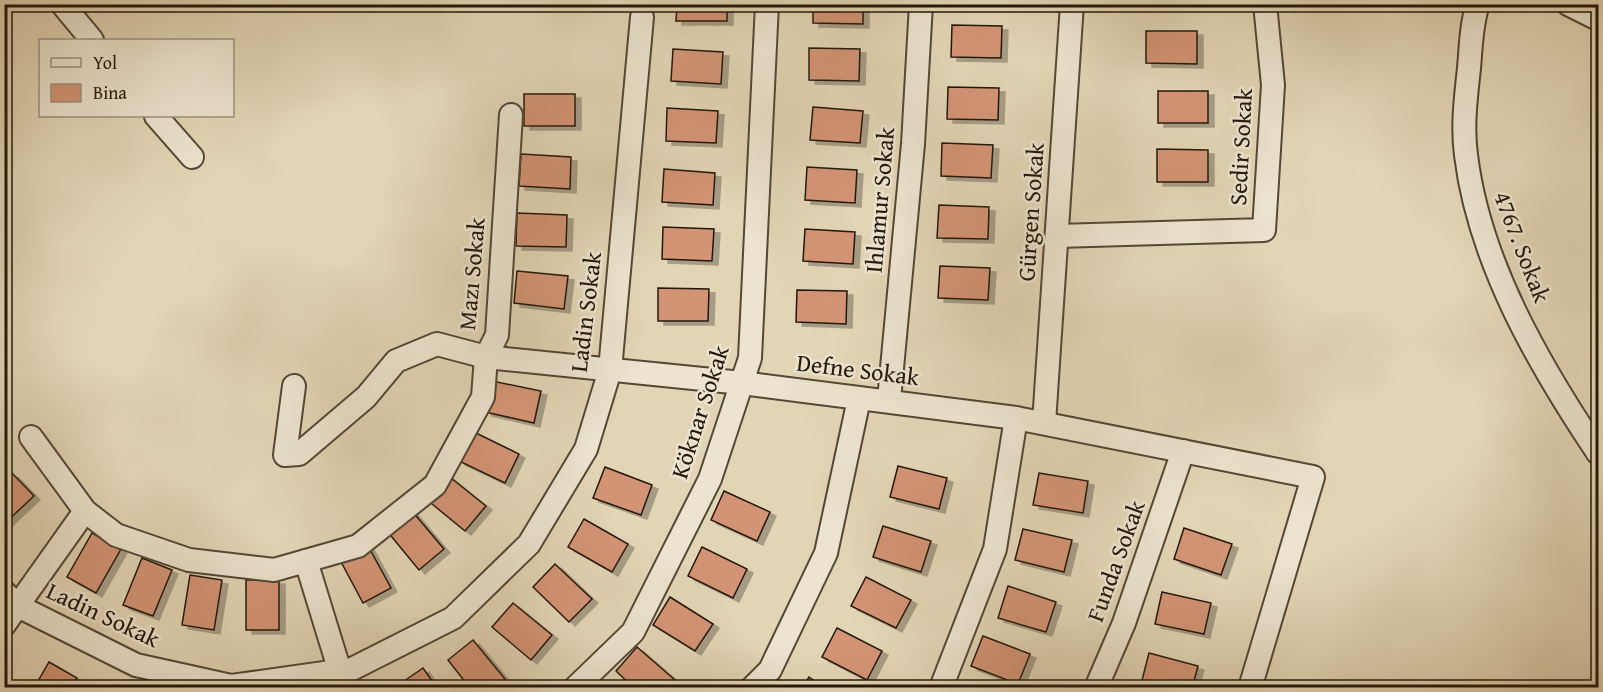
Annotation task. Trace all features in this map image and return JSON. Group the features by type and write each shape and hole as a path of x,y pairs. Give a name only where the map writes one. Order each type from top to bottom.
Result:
{"street":[{"path":"62,4 92,39"},
{"name":"Köknar Sokak","path":"575,687 633,632 710,479 750,358 767,4"},
{"name":"Ihlamur Sokak","path":"889,400 913,144 921,4"},
{"name":"Gürgen Sokak","path":"1044,423 1072,4"},
{"name":"Sedir Sokak","path":"1057,236 1264,230 1273,85 1265,4"},
{"name":"4767. Sokak","path":"1478,4 1473,18 1465,100 1465,153 1476,210 1508,296 1541,360 1599,453"},
{"path":"1568,4 1599,19"},
{"name":"Ladin Sokak","path":"11,599 136,665 231,686 343,679 352,669 453,618 529,544 586,449 610,370 642,17"},
{"name":"Mazı Sokak","path":"31,437 85,511 116,535 189,560 274,570 358,546 435,486 483,397 486,357 497,335 511,115"},
{"path":"157,117 192,157"},
{"name":"Defne Sokak","path":"294,386 285,455 299,454 366,398 396,361 437,344 486,357 742,383 1016,418 1312,477 1250,687"},
{"path":"752,687 770,670 826,553 859,399"},
{"path":"941,687 995,549 1016,418"},
{"name":"Funda Sokak","path":"1096,687 1124,624 1183,451"},
{"path":"4,625 11,599 85,511"},
{"path":"306,561 343,679"}],"building":[{"path":"677,4 727,4 727,21 676,21"},
{"path":"813,4 863,4 863,24 813,23"},
{"path":"952,25 1002,26 1001,58 951,57"},
{"path":"1146,31 1197,31 1197,64 1146,63"},
{"path":"809,48 860,49 859,81 809,80"},
{"path":"673,49 723,52 721,84 671,81"},
{"path":"948,87 999,88 998,120 947,119"},
{"path":"1158,91 1208,91 1208,123 1158,123"},
{"path":"524,94 575,94 575,126 524,126"},
{"path":"813,107 863,111 860,143 810,140"},
{"path":"667,108 718,111 716,143 666,141"},
{"path":"942,143 993,145 991,178 941,176"},
{"path":"1157,149 1208,150 1208,182 1157,182"},
{"path":"521,154 571,157 570,189 519,186"},
{"path":"807,167 857,170 855,203 805,200"},
{"path":"664,169 715,173 713,205 662,202"},
{"path":"939,205 989,207 988,239 937,238"},
{"path":"517,213 567,215 566,247 516,246"},
{"path":"663,227 714,229 712,261 662,259"},
{"path":"805,229 855,232 853,264 803,261"},
{"path":"940,266 990,268 988,300 938,298"},
{"path":"517,271 568,276 564,309 514,303"},
{"path":"658,288 709,289 708,321 658,321"},
{"path":"797,290 847,291 846,324 796,322"},
{"path":"492,381 541,391 534,423 485,412"},
{"path":"474,432 519,454 505,483 459,461"},
{"path":"898,466 947,478 939,509 890,497"},
{"path":"605,467 652,485 641,515 593,498"},
{"path":"12,473 34,496 4,524 4,480"},
{"path":"1039,473 1088,481 1083,513 1033,505"},
{"path":"446,474 486,506 465,531 426,499"},
{"path":"724,491 770,512 757,541 711,520"},
{"path":"412,511 444,549 419,570 387,531"},
{"path":"584,519 628,544 612,572 568,547"},
{"path":"883,526 931,541 921,572 873,557"},
{"path":"1184,528 1232,544 1221,575 1174,559"},
{"path":"1023,529 1072,540 1064,572 1015,560"},
{"path":"92,533 121,549 96,593 67,577"},
{"path":"367,544 391,588 363,603 339,558"},
{"path":"702,547 747,569 733,598 688,576"},
{"path":"142,558 172,570 153,616 123,605"},
{"path":"555,564 592,599 569,622 533,587"},
{"path":"190,575 222,580 214,630 182,625"},
{"path":"866,577 911,600 896,628 851,606"},
{"path":"246,580 279,580 279,630 246,630"},
{"path":"1008,586 1056,602 1046,632 998,618"},
{"path":"1162,592 1211,603 1204,634 1155,624"},
{"path":"670,597 713,624 695,651 653,625"},
{"path":"513,603 552,635 531,660 492,627"},
{"path":"837,628 882,651 867,680 822,657"},
{"path":"983,636 1030,654 1018,684 971,666"},
{"path":"473,640 505,679 494,688 470,688 448,660"},
{"path":"637,647 675,680 669,688 634,688 616,671"},
{"path":"1149,653 1198,666 1192,688 1154,688 1141,684"},
{"path":"49,662 77,678 71,688 34,688"},
{"path":"423,668 437,688 398,688 397,686"},
{"path":"809,677 825,688 802,688"}]}
